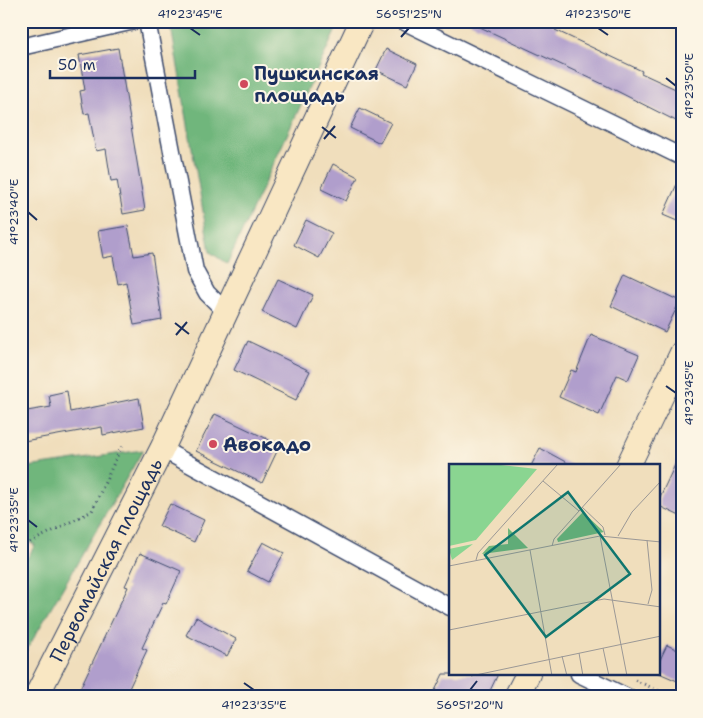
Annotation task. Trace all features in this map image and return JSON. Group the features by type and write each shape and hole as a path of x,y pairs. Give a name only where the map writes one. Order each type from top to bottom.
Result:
{"main road":[{"path":"162,449 362,21"},
{"path":"629,464 682,353"},
{"name":"Первомайская площадь","path":"36,697 162,449"},
{"path":"516,697 527,676"}],"street":[{"path":"21,47 134,21"},
{"path":"147,21 195,271 207,293 226,313"},
{"path":"403,21 682,157"},
{"path":"162,449 449,606"},
{"path":"584,676 627,697"}],"path":[{"path":"21,547 92,511 123,443"},
{"path":"632,678 672,697"}],"green space":[{"path":"170,21 340,21 227,264 210,252"},
{"path":"143,450 21,660 21,569 35,545 21,538 21,468"}],"building":[{"path":"467,21 545,21 557,27 555,30 682,92 682,124 607,86"},
{"path":"118,48 145,210 123,214 117,180 111,181 106,149 96,151 89,113 84,114 80,91 85,90 79,55"},
{"path":"386,49 417,64 407,85 376,70"},
{"path":"360,108 391,123 380,143 350,128"},
{"path":"333,164 358,177 346,201 321,189"},
{"path":"682,173 682,223 663,215"},
{"path":"306,220 332,233 319,258 294,245"},
{"path":"128,226 134,256 152,253 162,320 134,325 126,282 118,284 113,256 103,258 98,231"},
{"path":"625,275 680,301 665,332 611,306"},
{"path":"278,279 313,295 297,329 262,312"},
{"path":"591,335 639,355 628,380 617,375 599,415 559,397 571,370 576,372"},
{"path":"248,341 310,371 296,400 234,370"},
{"path":"67,391 70,412 139,398 144,427 103,435 102,427 24,441 21,412 51,407 49,395"},
{"path":"215,414 280,445 262,483 196,451"},
{"path":"540,448 569,464 532,464"},
{"path":"682,450 682,517 660,506 660,497"},
{"path":"170,504 204,520 194,542 159,526"},
{"path":"263,542 284,553 268,582 247,571"},
{"path":"140,553 181,571 166,604 163,603 142,648 147,650 125,697 76,697 128,587 125,586"},
{"path":"196,617 236,639 227,656 186,635"},
{"path":"667,645 682,652 682,683 660,673 660,660"},
{"path":"443,674 449,674 449,676 497,676 487,697 432,697"}],"place":[{"name":"Пушкинская площадь","path":"244,84"},
{"name":"Авокадо","path":"213,444"}]}
